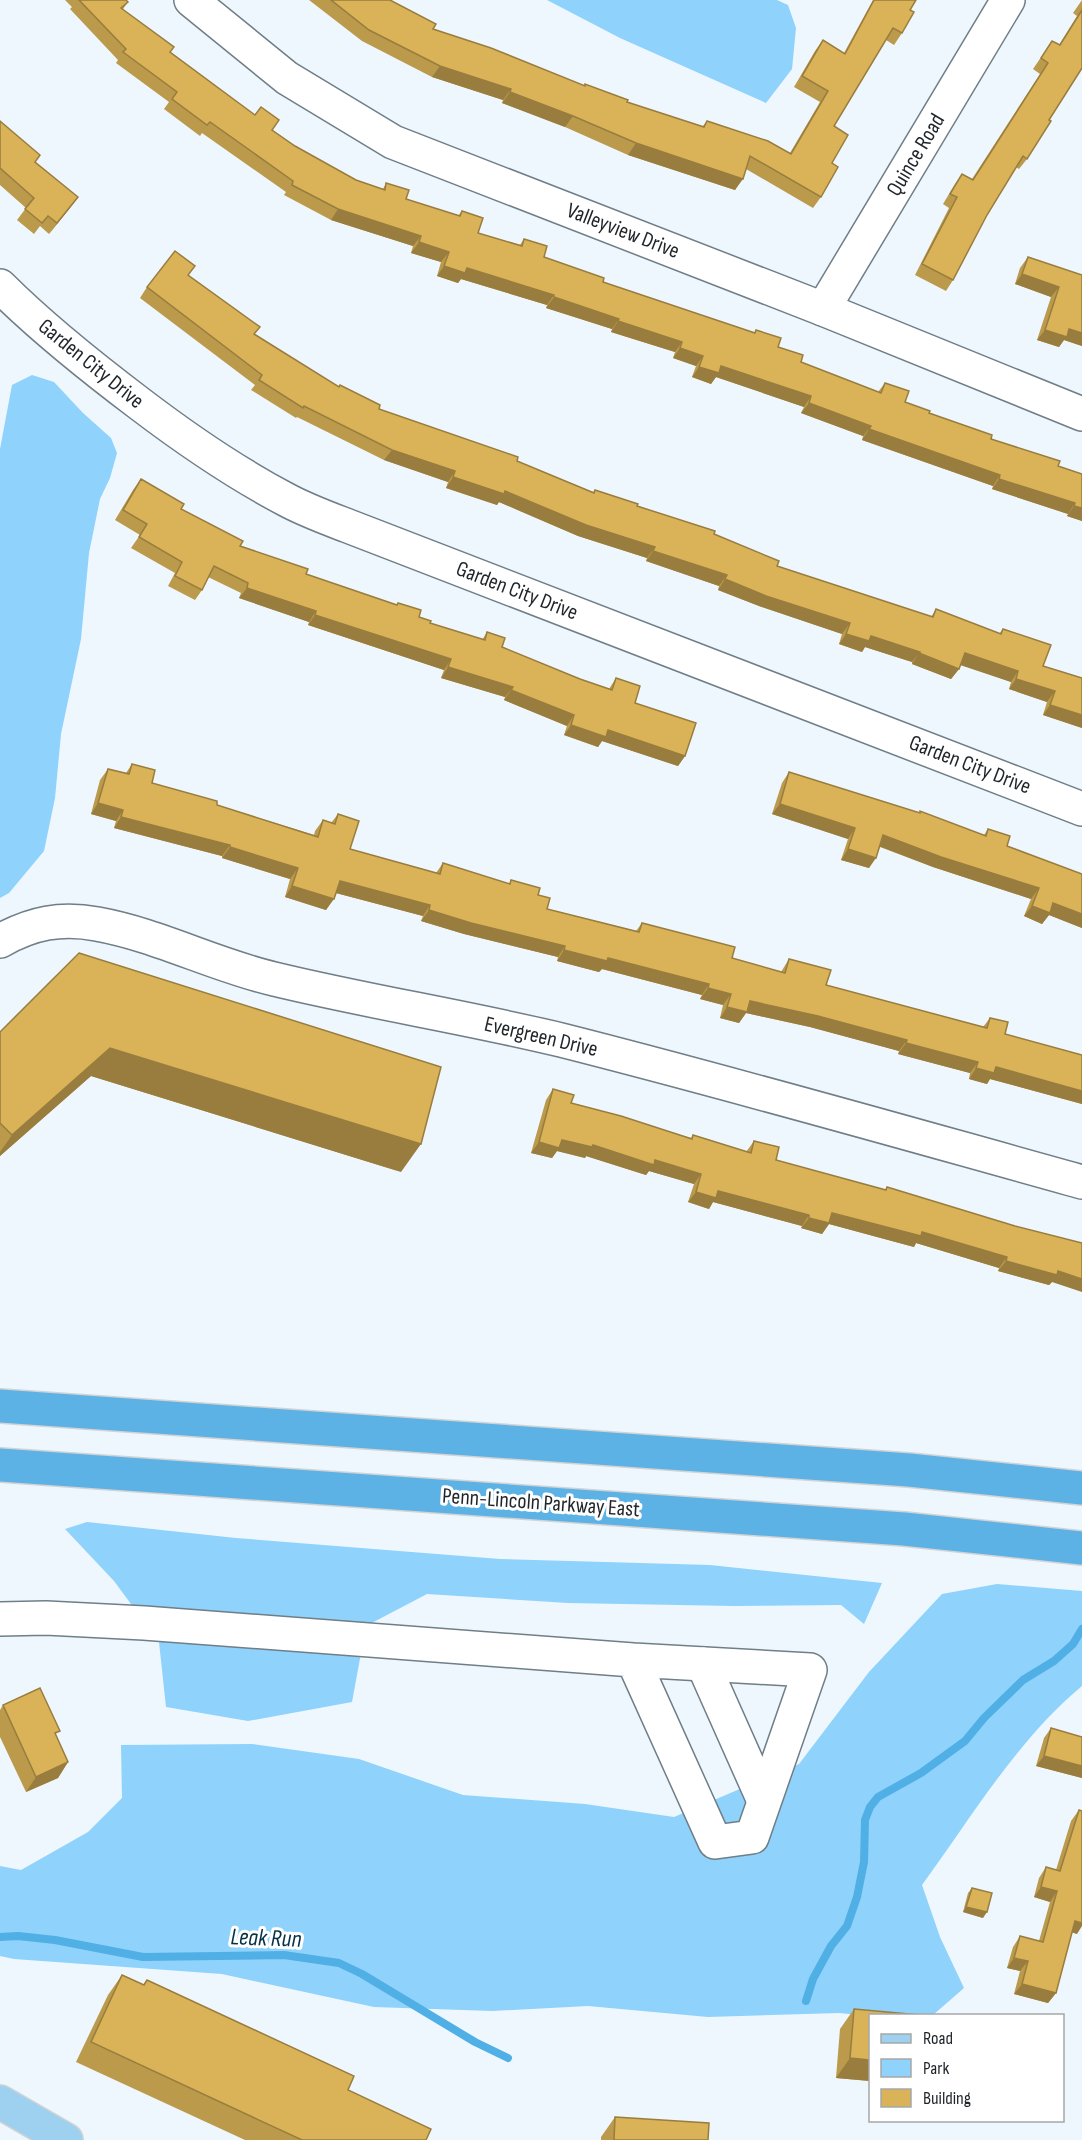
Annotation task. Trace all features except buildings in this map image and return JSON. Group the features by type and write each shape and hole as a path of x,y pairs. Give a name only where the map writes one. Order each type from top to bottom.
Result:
{"highway":[{"path":"0,1406 909,1470 1082,1488"},
{"name":"Penn-Lincoln Parkway East","path":"0,1465 904,1529 1082,1548"}],"main road":[{"path":"0,2102 66,2140"}],"street":[{"name":"Valleyview Drive","path":"191,0 287,78 393,142 823,309 1082,414"},
{"name":"Quince Road","path":"823,309 1008,0"},
{"name":"Garden City Drive","path":"0,286 108,380 176,431 286,500 348,526 1082,809"},
{"name":"Evergreen Drive","path":"0,941 21,929 59,920 97,924 149,938 270,978 559,1040 1082,1182"},
{"path":"0,1619 46,1618 144,1623 633,1660 810,1670 752,1837 715,1842 633,1660"},
{"path":"703,1664 764,1802"}],"green space":[{"path":"547,0 777,0 788,5 796,28 792,69 766,103 620,38"},
{"path":"32,375 54,382 111,438 117,453 110,478 100,499 89,553 81,639 61,734 55,798 44,851 9,893 0,898 0,449 12,385"},
{"path":"87,1522 236,1538 500,1559 710,1565 882,1583 864,1624 841,1605 568,1603 427,1594 366,1626 352,1702 248,1721 166,1707 159,1642 114,1581 65,1529"},
{"path":"997,1584 1082,1591 1082,1686 1036,1730 996,1781 922,1885 940,1937 964,1988 934,2014 869,2014 869,2016 839,2013 708,2017 588,2006 492,2011 374,2007 222,1974 14,1959 0,1956 0,1866 21,1870 88,1832 122,1798 121,1745 252,1744 359,1759 463,1795 585,1804 674,1817 799,1764 869,1672 942,1594"}],"waterway":[{"path":"806,2001 813,1979 831,1946 847,1926 857,1897 864,1862 865,1820 870,1807 878,1797 921,1773 965,1741 984,1718 1023,1680 1054,1661 1073,1644 1082,1629"},
{"name":"Leak Run","path":"0,1937 18,1936 55,1940 143,1957 284,1955 339,1963 362,1974 475,2042 508,2058"}]}
